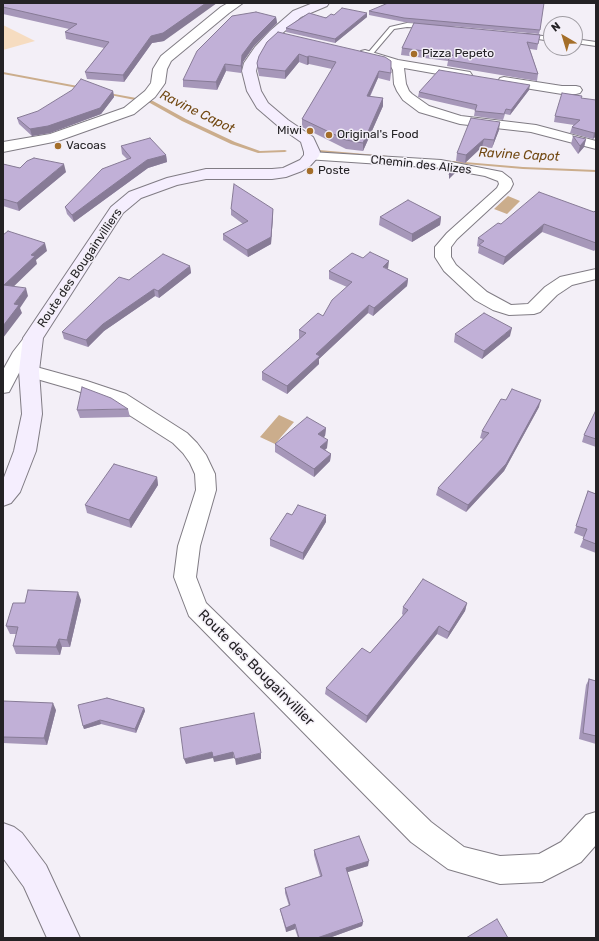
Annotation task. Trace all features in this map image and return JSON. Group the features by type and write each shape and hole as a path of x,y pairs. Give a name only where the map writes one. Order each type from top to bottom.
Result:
{"main road":[{"path":"311,156 312,152 308,140 271,114 262,105 254,91 249,71 251,63 261,47 281,35 297,14 323,3"},
{"name":"Route des Bougainvilliers","path":"33,338 117,210 135,195 173,180 206,174 272,174 286,172 305,164 311,156"},
{"path":"3,497 12,486 25,451 32,414 29,371 33,338"},
{"path":"3,838 11,844 35,876 64,938"}],"street":[{"path":"3,147 38,142 53,138 129,111 150,94 158,83 160,69 166,59 225,10 237,3"},
{"path":"354,52 389,60 395,63 478,77"},
{"path":"395,63 399,70 400,84 407,97 424,110 460,120 531,128 596,145"},
{"path":"493,79 562,90 576,90"},
{"path":"3,137 38,142"},
{"name":"Chemin des Alizes","path":"311,156 440,164 485,172 497,175 504,179 506,184 503,190 452,236 443,247 443,257 450,268 481,296 499,306 509,310 528,310 534,308 551,291 566,281 596,274"},
{"path":"3,387 19,356 33,338"},
{"name":"Route des Bougainvillier","path":"29,371 81,385 119,399 180,438 190,448 199,460 205,474 206,490 189,546 185,578 197,609 421,832 458,859 500,870 542,868 571,852 596,825"}],"lane":[{"path":"369,55 392,28 407,25 432,26"},
{"path":"519,36 543,38"},
{"path":"583,42 596,44"}],"shaded area":[{"path":"3,25 35,41 3,50"},
{"path":"508,196 520,201 507,214 494,209"},
{"path":"279,415 294,422 275,444 260,437"}],"building":[{"path":"3,3 206,3 163,33 151,36 123,75 85,72 109,42 65,32 77,24 3,7"},
{"path":"388,3 544,3 540,30 404,18 369,11"},
{"path":"342,8 367,13 335,39 286,28 309,13 326,18 331,14 334,15"},
{"path":"256,12 276,17 254,39 242,55 241,66 225,64 216,82 183,80 197,51 232,16"},
{"path":"414,23 540,35 538,44 527,42 538,74 448,60 453,55 402,48"},
{"path":"278,32 385,57 391,61 391,73 379,71 367,96 383,98 363,143 346,140 302,119 336,62 309,56 307,57 299,54 285,71 258,68 257,63 259,56 267,42"},
{"path":"439,70 530,85 511,110 506,109 504,114 475,111 477,105 419,92"},
{"path":"81,79 113,91 100,108 48,126 30,129 17,118 38,111 72,90"},
{"path":"562,93 596,100 596,132 594,133 572,127 580,120 555,116"},
{"path":"471,118 500,122 494,140 484,139 466,155 457,153"},
{"path":"573,136 586,139 580,146"},
{"path":"150,138 166,155 147,160 72,215 65,207 102,169 131,158 121,146"},
{"path":"34,158 64,164 17,203 3,199 3,164 20,168 27,161"},
{"path":"452,167 456,168 449,175"},
{"path":"234,184 273,209 271,237 247,250 223,234 248,221 231,209"},
{"path":"539,192 594,212 596,210 596,243 544,224 505,257 479,245 484,241 478,238 498,223 501,224"},
{"path":"408,200 441,217 412,234 380,217"},
{"path":"8,231 45,243 31,255 35,256 4,285 26,288 14,304 19,305 3,326 3,235"},
{"path":"370,252 389,261 383,267 408,279 374,308 369,305 316,354 320,356 287,386 262,372 306,333 299,330 318,313 323,316 332,300 352,282 329,271 352,253 363,258"},
{"path":"163,254 190,266 158,291 154,289 103,324 86,340 62,332 119,277 129,280"},
{"path":"484,313 512,328 484,351 455,334"},
{"path":"82,387 111,398 128,409 77,410"},
{"path":"512,389 541,400 506,464 468,505 438,488 489,433 482,431 501,399 506,400"},
{"path":"596,410 596,439 584,435"},
{"path":"307,417 326,428 318,434 328,440 320,447 331,454 314,469 275,444"},
{"path":"114,464 157,477 129,520 85,505"},
{"path":"588,491 596,494 596,544 583,539 587,529 576,526"},
{"path":"298,505 326,515 303,553 270,539 287,513 292,515"},
{"path":"423,579 467,603 449,632 439,626 367,716 326,688 362,648 370,653 408,610 403,607"},
{"path":"28,590 78,592 67,640 59,639 56,647 13,646 18,627 6,626 13,603 25,603"},
{"path":"589,679 596,681 596,736 583,733"},
{"path":"107,698 144,708 135,729 100,720 83,726 78,705"},
{"path":"3,701 53,703 44,738 3,737"},
{"path":"254,713 261,753 235,759 233,752 213,757 212,752 184,759 180,728"},
{"path":"359,836 369,861 346,868 363,922 317,938 299,938 295,924 286,928 280,909 290,905 285,888 322,876 314,850"},
{"path":"497,919 508,938 466,938"}],"waterway":[{"name":"Ravine Capot","path":"3,73 83,88"},
{"name":"Ravine Capot","path":"105,93 151,102 184,120 233,143 260,152 285,151"},
{"name":"Ravine Capot","path":"321,151 388,157"},
{"name":"Ravine Capot","path":"443,161 523,168 596,171"}],"place":[{"name":"Pizza Pepeto","path":"414,54"},
{"name":"Miwi","path":"310,131"},
{"name":"Original's Food","path":"329,135"},
{"name":"Vacoas","path":"58,146"},
{"name":"Poste","path":"310,171"}]}
